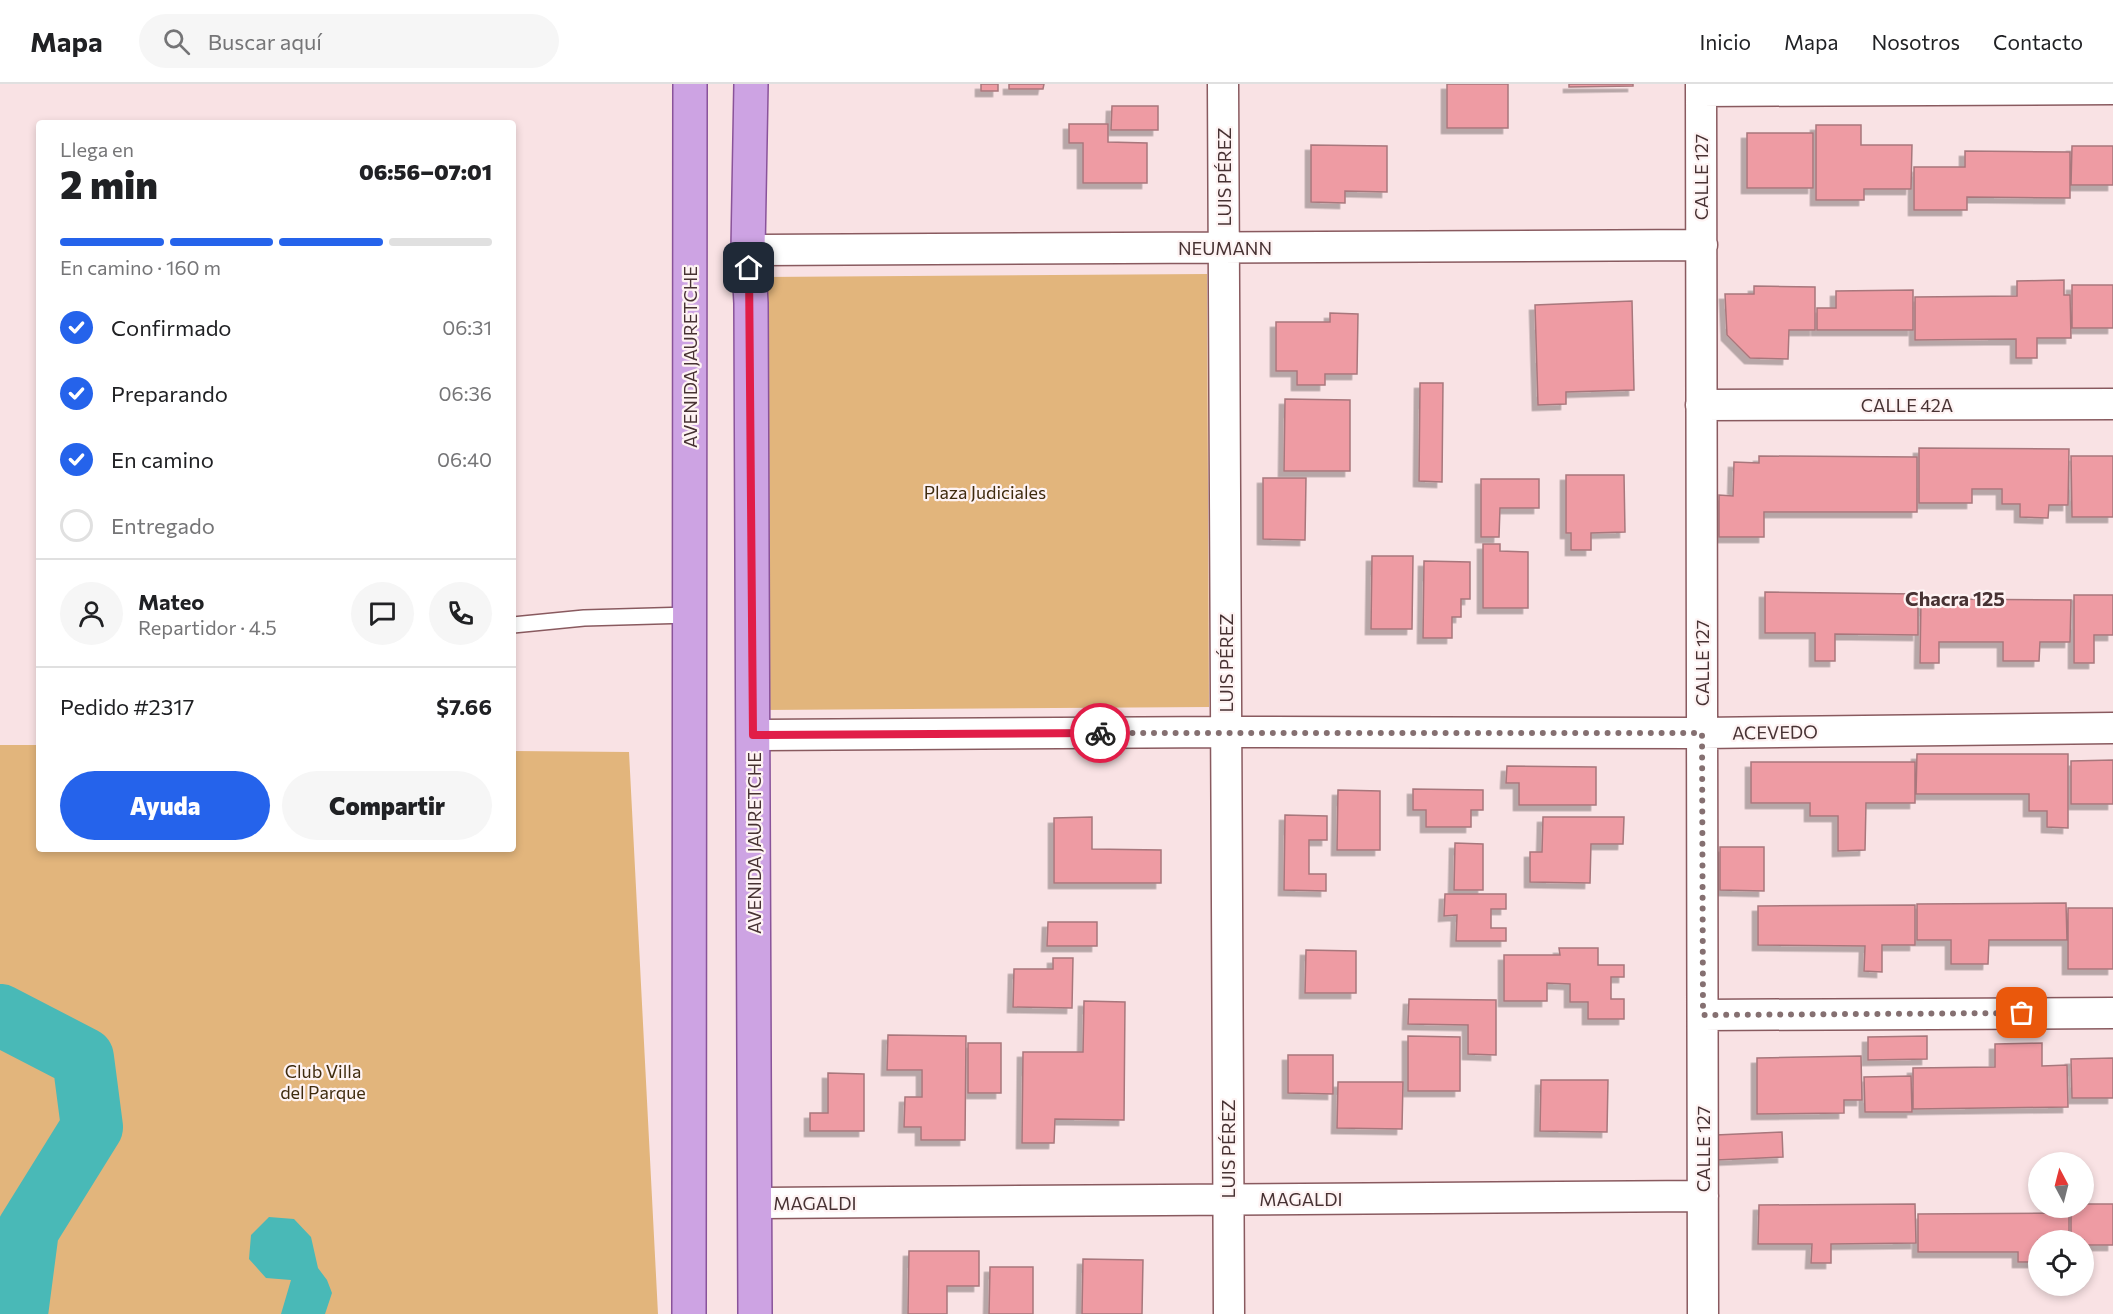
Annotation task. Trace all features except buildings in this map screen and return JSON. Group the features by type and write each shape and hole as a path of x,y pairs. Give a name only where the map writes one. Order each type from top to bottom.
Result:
{"main road":[{"name":"AVENIDA JAURETCHE","path":"689,1314 690,84"},
{"name":"AVENIDA JAURETCHE","path":"751,84 748,250 751,315 755,1314"}],"street":[{"name":"LUIS PÉREZ","path":"1223,84 1229,1314"},
{"path":"1701,88 2113,89"},
{"name":"CALLE 127","path":"1701,88 1703,1314"},
{"name":"NEUMANN","path":"748,250 1702,245"},
{"name":"CALLE 42A","path":"1701,405 2113,404"},
{"name":"ACEVEDO","path":"753,735 1226,732 1702,733 2113,728"},
{"path":"1703,1015 2113,1013"},
{"name":"MAGALDI","path":"756,1203 1703,1196"}],"lane":[{"path":"516,625 584,618 689,615"}],"green space":[{"name":"Plaza Judiciales","path":"1207,274 1209,707 763,710 761,277"},
{"name":"Club Villa del Parque","path":"0,745 36,745 36,852 516,852 516,751 629,752 658,1314 0,1314"}],"water":[{"path":"269,1217 294,1219 311,1237 318,1268 327,1280 332,1293 325,1314 281,1314 291,1280 266,1278 249,1259 251,1235"}],"waterway":[{"path":"0,1015 83,1058 92,1127 28,1230 17,1314"}],"way so far":[{"path":"1100,733 1702,733 1703,1015 2022,1013"}],"district":[{"name":"Chacra 125","path":"1955,598"}],"route":[{"path":"749,268 753,735 1100,733"}]}
